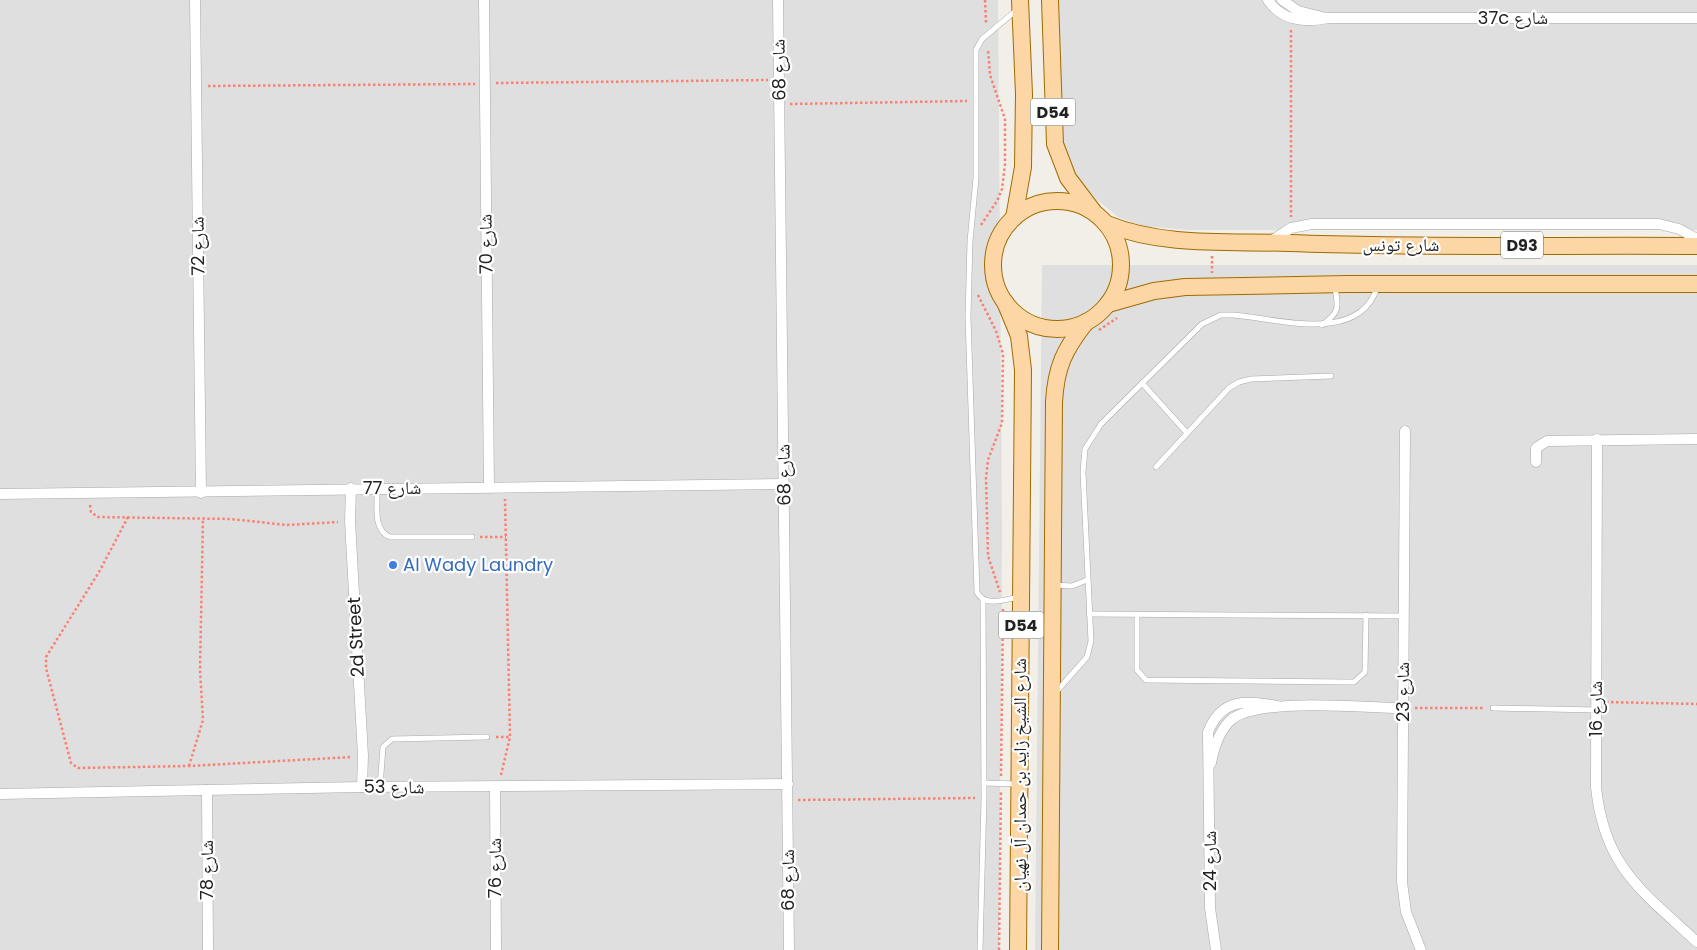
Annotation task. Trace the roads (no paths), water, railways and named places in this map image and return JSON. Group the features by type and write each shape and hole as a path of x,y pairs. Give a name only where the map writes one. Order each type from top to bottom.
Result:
{"main road":[{"name":"D54","path":"1050,0 1055,144 1068,178 1094,212"},
{"name":"D54","path":"1014,218 1023,167 1024,94 1020,4"},
{"path":"1053,201 1075,203 1094,212 1107,224 1116,238 1121,255 1119,281 1108,304 1090,328 1064,329 1042,327 1021,318 1005,302 997,286 994,259 995,249 1002,232 1014,218 1032,206 1053,201"},
{"name":"شارع تونس","path":"1107,224 1152,238 1212,241 1346,245 1697,246"},
{"name":"D93","path":"1108,304 1154,291 1212,287 1697,284"},
{"name":"شارع الشيخ زايد بن حمدان آل نهيان","path":"1005,302 1019,336 1023,358 1018,950"},
{"name":"شارع الشيخ زايد بن حمدان آل نهيان","path":"1050,950 1055,379 1062,356 1090,328"}],"street":[{"name":"شارع 72","path":"195,0 201,493"},
{"name":"شارع 70","path":"484,0 489,488"},
{"name":"شارع 68","path":"778,0 789,950"},
{"path":"1268,0 1280,4"},
{"name":"37c شارع","path":"1280,4 1291,18 1308,21 1328,18 1697,18"},
{"name":"37c شارع","path":"1280,4 1298,11 1328,18"},
{"path":"1269,243 1291,228 1312,224 1659,224 1679,229 1697,240"},
{"name":"شارع 23","path":"1405,431 1403,897 1410,927 1421,950"},
{"name":"شارع 16","path":"1597,439 1596,706 1598,802 1610,844 1630,878 1697,942"},
{"path":"1536,462 1536,448 1547,441 1697,439"},
{"name":"شارع 77","path":"0,494 201,493 351,488 784,484"},
{"name":"2d Street","path":"351,488 350,521 363,756 362,787"},
{"name":"شارع 24","path":"1216,950 1210,908 1210,771 1216,741 1231,720 1246,712 1277,706 1403,708"},
{"name":"شارع 53","path":"0,794 362,787 788,784"},
{"name":"شارع 76","path":"495,787 496,950"},
{"name":"شارع 78","path":"207,790 208,950"}],"lane":[{"path":"980,950 984,798 983,600 977,592 976,578 968,317 970,241 976,178 976,50 982,38 1020,4"},
{"path":"1322,325 1334,317 1336,312 1334,285"},
{"path":"1052,699 1067,678 1087,657 1091,641 1086,580 1083,472 1085,449 1102,424 1202,324 1221,315 1322,325 1341,322 1351,318 1369,302 1378,285"},
{"path":"1156,467 1229,388 1239,382 1251,379 1331,376"},
{"path":"1142,383 1187,433"},
{"path":"377,488 378,525 384,535 390,537 472,537"},
{"path":"1053,585 1072,586 1086,580"},
{"path":"983,600 992,601 1021,597"},
{"path":"1089,614 1138,616 1161,613 1404,616"},
{"path":"1138,616 1136,670 1146,680 1354,682 1365,672 1366,615"},
{"path":"1493,708 1596,706"},
{"path":"380,788 383,747 392,739 487,737"},
{"path":"984,784 1020,784"}],"place":[{"name":"Al Wady Laundry","path":"393,565"}]}
